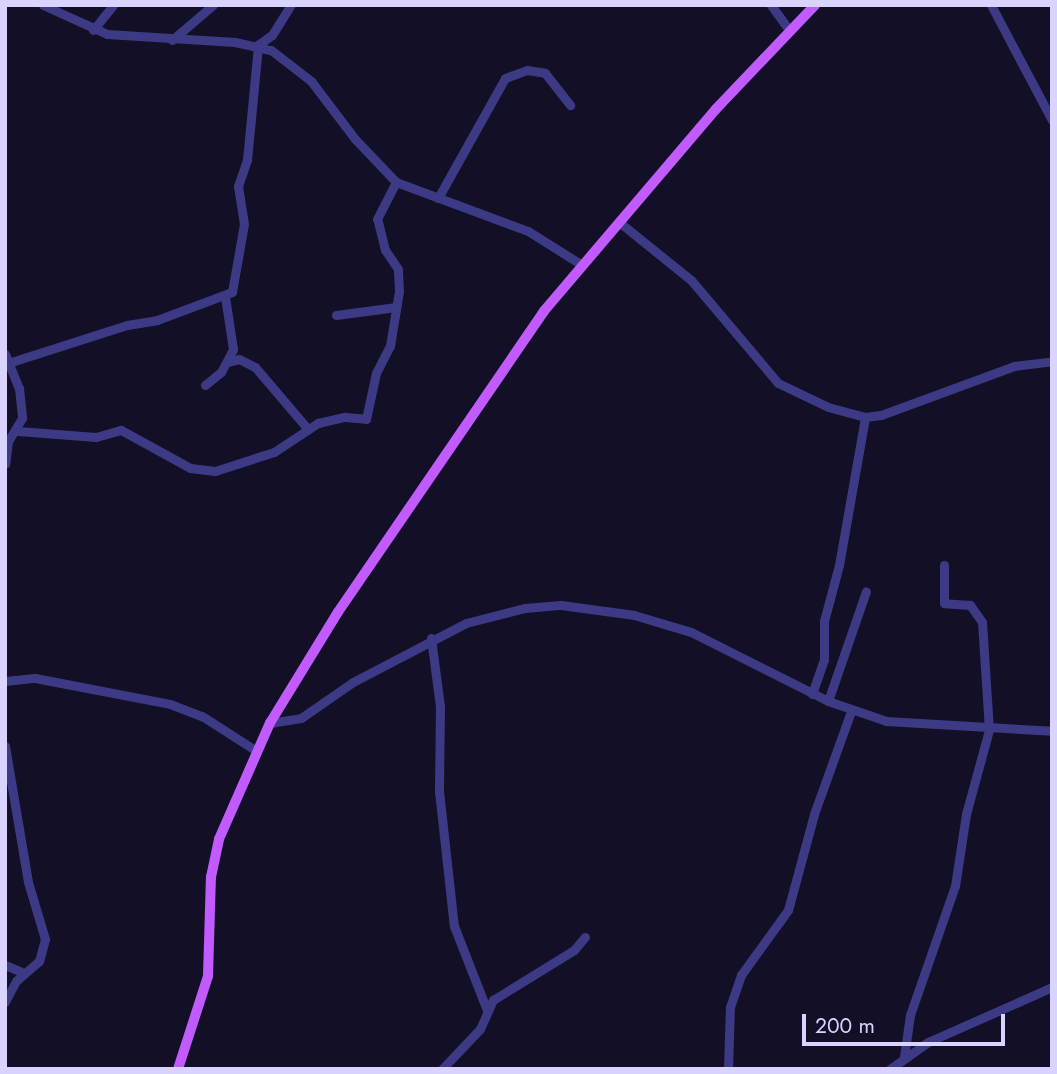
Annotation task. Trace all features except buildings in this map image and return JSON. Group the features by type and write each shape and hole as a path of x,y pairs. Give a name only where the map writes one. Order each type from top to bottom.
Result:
{"main road":[{"path":"178,1069 208,976 211,877 219,839 254,750 270,723 338,612 519,346 619,222 789,30 815,5"}],"street":[{"path":"43,5 93,30 172,40 258,45 311,81 355,139 396,182 528,231 582,265"},
{"path":"93,30 113,5"},
{"path":"172,40 213,5"},
{"path":"5,464 8,441 18,431 22,402 7,360 225,297 236,285 237,249 244,224 238,186 247,160 258,45 272,35 291,5"},
{"path":"771,5 789,30"},
{"path":"991,5 1052,120"},
{"path":"438,198 505,78 527,70 545,73 570,105"},
{"path":"18,431 96,437 121,430 190,468 215,471 281,449 307,428 345,417 366,419 370,414 376,373 390,346 396,307 398,269 385,250 377,219 396,182"},
{"path":"619,222 691,280 778,383 805,399 865,417 881,415 1014,366 1052,361"},
{"path":"225,297 232,333 228,362"},
{"path":"336,315 396,307"},
{"path":"205,385 228,362 239,359 255,367 307,428"},
{"path":"811,694 824,660 824,621 839,565 865,417"},
{"path":"904,1057 910,1015 955,886 966,814 989,730 982,622 970,605 944,603 944,565"},
{"path":"828,701 866,591"},
{"path":"270,723 301,718 333,694 431,638 466,623 525,608 584,608 634,615 691,632 811,694 851,711 886,721 989,730 1052,732"},
{"path":"431,638 440,706 439,791 454,926 488,1010"},
{"path":"5,681 35,678 170,704 202,716 254,750"},
{"path":"728,1069 730,1007 741,975 788,909 814,814 851,711"},
{"path":"5,746 28,882 45,939 39,961 24,973 5,1002"},
{"path":"442,1069 480,1029 488,1010 502,992 549,967 585,937"},
{"path":"5,965 24,973"},
{"path":"890,1069 904,1057 1052,987"}]}
